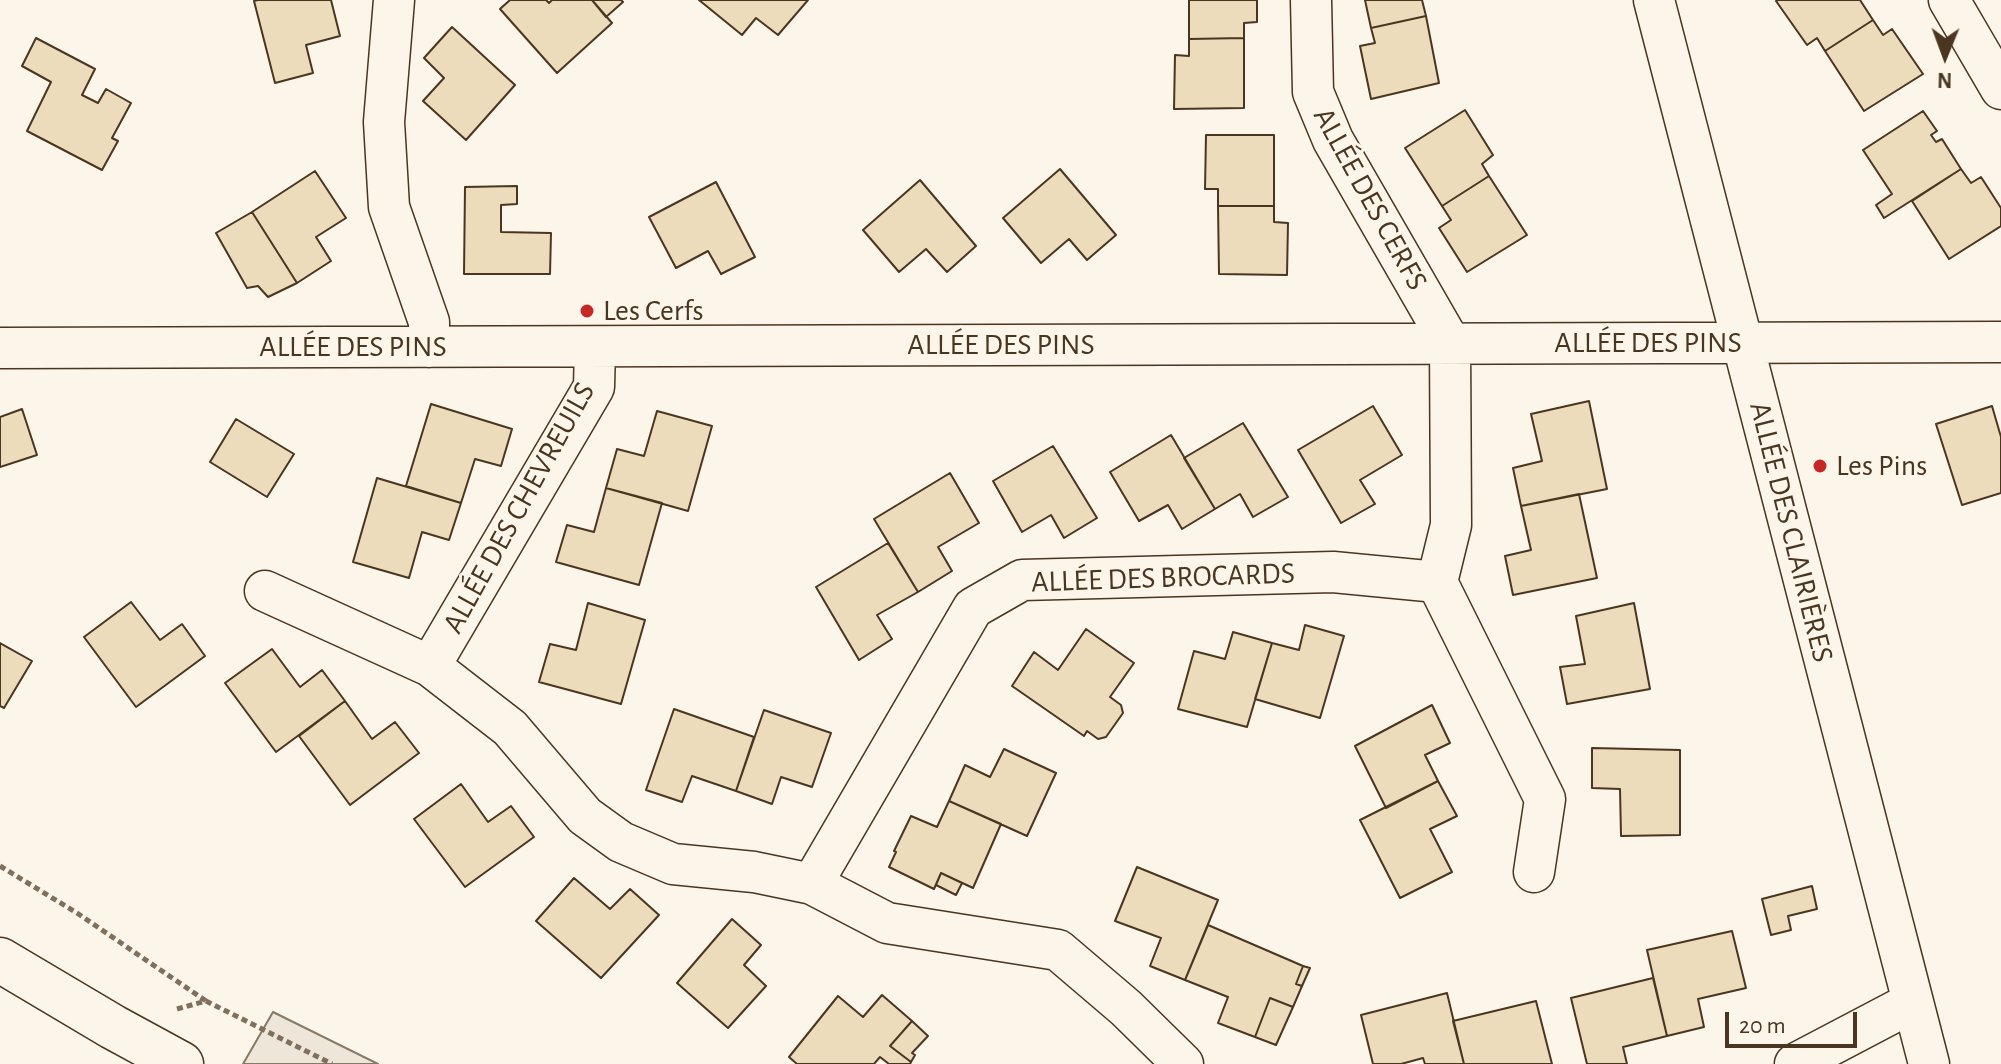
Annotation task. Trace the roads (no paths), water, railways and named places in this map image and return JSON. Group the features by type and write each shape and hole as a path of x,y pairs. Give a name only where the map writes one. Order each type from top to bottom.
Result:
{"main road":[{"path":"0,960 181,1064"}],"street":[{"path":"394,0 384,122 389,207 429,322 429,347"},
{"name":"ALLÉE DES CERFS","path":"1311,0 1313,92 1333,140 1450,343"},
{"name":"ALLÉE DES CLAIRIÈRES","path":"1654,0 1929,1064"},
{"path":"1949,0 2001,89"},
{"name":"ALLÉE DES PINS","path":"0,348 2001,342"},
{"path":"1450,343 1451,525 1437,582 1545,799 1534,872"},
{"name":"ALLÉE DES CHEVREUILS","path":"430,666 594,387 595,347"},
{"name":"ALLÉE DES BROCARDS","path":"812,884 973,608 1022,580 1333,572 1437,582"},
{"name":"ALLÉE DES CHEVREUILS","path":"265,591 430,666 510,728 585,816 621,842 673,864 754,872 812,884 887,923 1058,950 1126,1008 1183,1064"},
{"path":"1795,1064 1913,1002"}],"place":[{"name":"Les Cerfs","path":"587,311"},
{"name":"Les Pins","path":"1820,466"}]}
